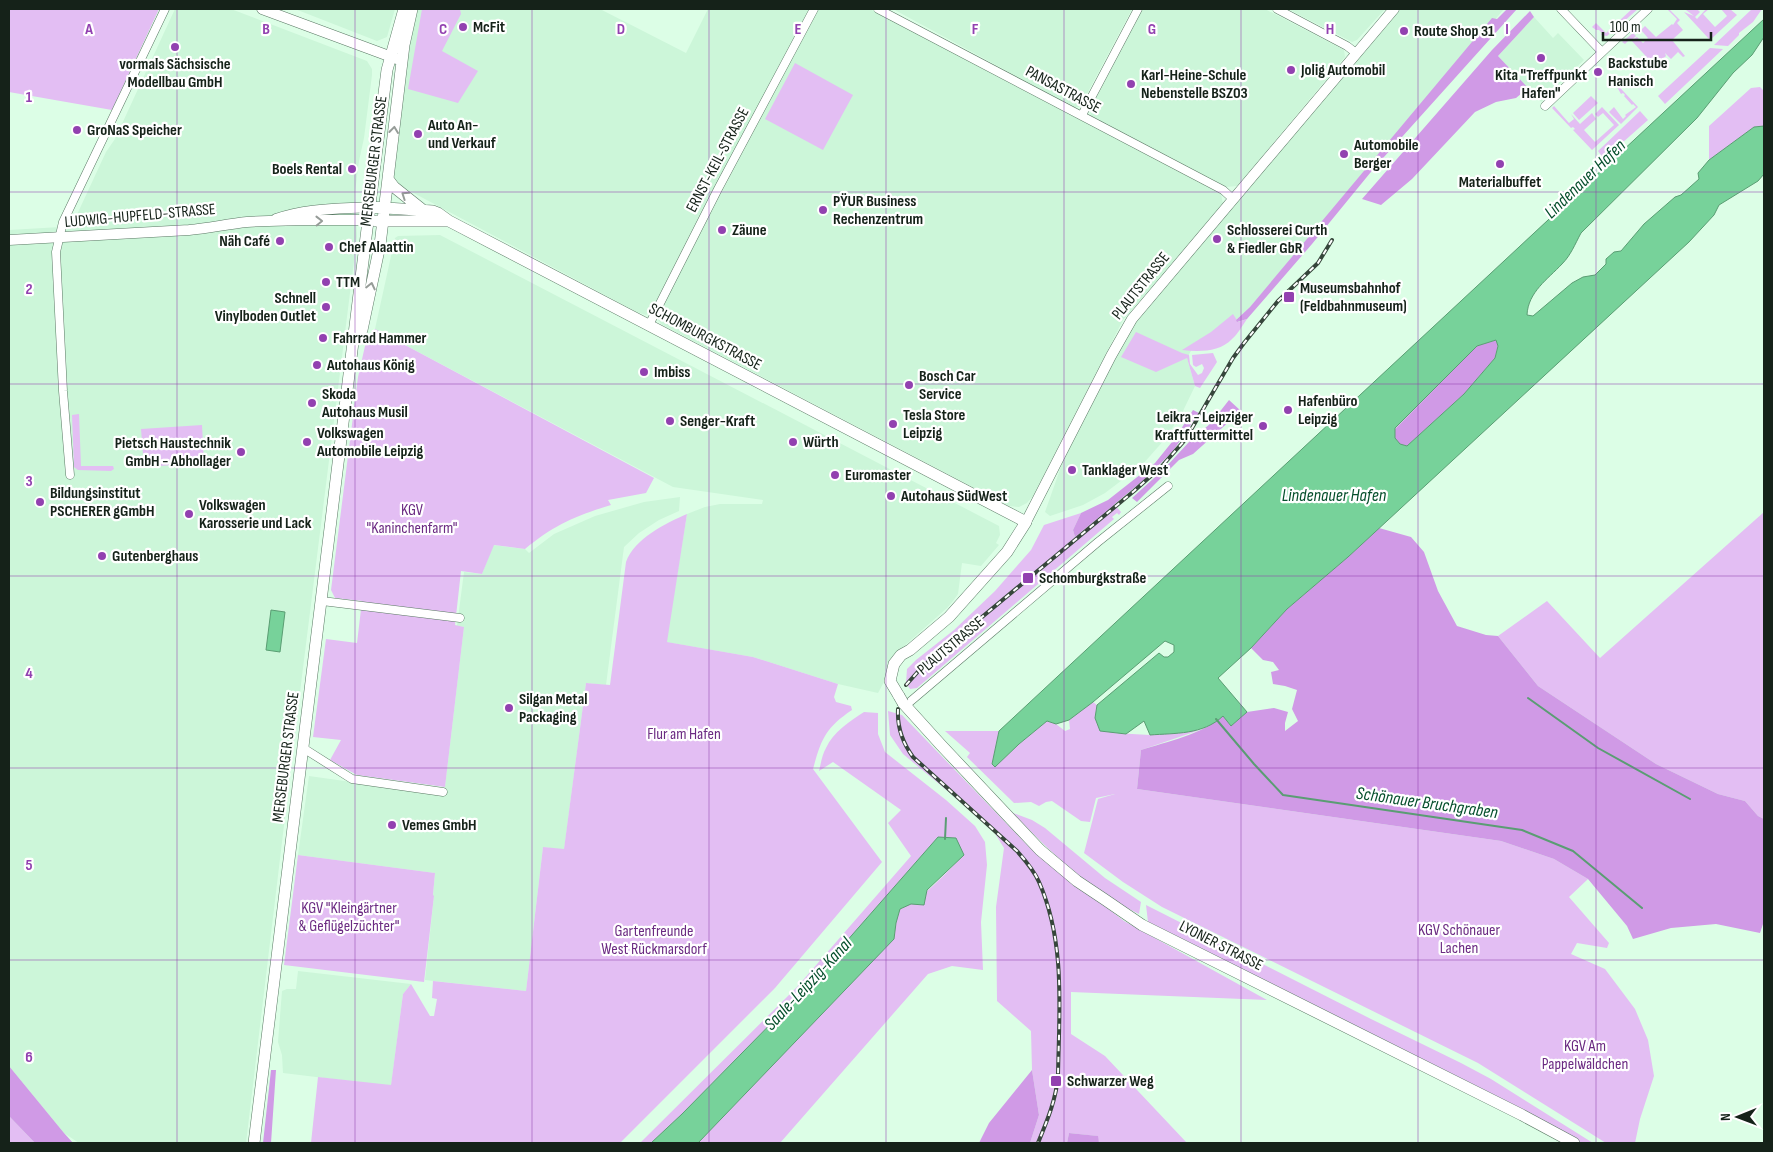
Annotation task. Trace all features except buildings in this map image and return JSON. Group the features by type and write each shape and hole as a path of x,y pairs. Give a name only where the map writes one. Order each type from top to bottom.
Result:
{"main road":[{"path":"262,9 397,59"},
{"name":"MERSEBURGER STRASSE","path":"350,375 362,331 383,222 397,59 404,9"},
{"name":"MERSEBURGER STRASSE","path":"254,1143 388,70 397,59 412,9"},
{"name":"PLAUTSTRASSE","path":"901,699 890,681 891,672 900,655 910,650 950,616 1011,548 1132,319 1394,9"},
{"path":"388,179 394,187 424,211"},
{"name":"LUDWIG-HUPFELD-STRASSE","path":"273,220 303,211 370,207"},
{"name":"SCHOMBURGKSTRASSE","path":"370,207 438,213 449,221 1026,522"},
{"name":"LUDWIG-HUPFELD-STRASSE","path":"9,240 189,230 273,220 292,222 368,220"},
{"name":"SCHOMBURGKSTRASSE","path":"368,220 383,222 449,221"},
{"name":"LYONER STRASSE","path":"901,699 1040,850 1077,881 1142,925 1522,1115 1574,1143"}],"street":[{"path":"70,475 56,270 58,238 63,222 165,9"},
{"name":"ERNST-KEIL-STRASSE","path":"648,325 814,9"},
{"name":"PANSASTRASSE","path":"878,9 1082,115 1222,190 1233,199"},
{"path":"1082,115 1138,9"},
{"path":"1277,9 1347,46 1356,53"},
{"path":"1561,9 1602,52"},
{"path":"1545,106 1648,9"},
{"name":"PLAUTSTRASSE","path":"901,699 1168,486"},
{"path":"322,601 460,618"},
{"path":"303,748 352,779 443,792"}],"shaded area":[{"path":"175,9 231,9 367,61 372,69 372,75 355,192 357,237 246,1143 79,1143 64,1133 9,1066 9,230 77,226 77,222 74,221 106,152 115,139"},
{"path":"295,9 395,9 387,37 377,41"},
{"path":"416,9 600,9 686,53 708,9 811,9 651,311 646,315 637,312 391,181 409,37"},
{"path":"818,9 870,9 1221,194 1223,204 1123,320 1033,496 1027,503 1019,507 1009,506 661,324 657,318"},
{"path":"893,9 1132,9 1080,107 1073,107"},
{"path":"1143,9 1265,9 1344,50 1345,57 1237,186 1226,187 1091,116 1090,110"},
{"path":"1288,9 1385,9 1357,40 1352,42"},
{"path":"1401,9 1504,9 1250,307 1228,327 1192,349 1187,358 1195,386 1183,411 1166,438 1142,465 1105,493 1083,505 1050,516 1045,512 1063,461 1124,341 1138,319"},
{"path":"1507,9 1517,9 1375,167 1247,319 1237,322 1236,320 1250,307 1492,18 1497,19"},
{"path":"1530,11 1534,17 1498,56 1528,88 1516,98 1496,102 1475,112 1412,179 1381,205 1362,199 1492,50"},
{"name":"Kita \"Treffpunkt Hafen\"","path":"1534,17 1553,38 1558,33 1584,60 1541,102 1498,56"},
{"path":"440,235 999,526 1000,535 996,543 999,545 981,566 962,563 958,594 947,608 894,655 889,663 885,680 878,693 838,684 753,657 666,642 687,514 720,504 762,504 763,500 673,487 375,329 395,238 398,236"},
{"path":"1496,340 1498,345 1495,358 1464,394 1407,446 1400,444 1395,438 1395,429 1477,346"},
{"path":"1229,400 1241,411 1193,454 1179,460 1137,502 1132,498 1211,423"},
{"path":"1193,410 1199,413 1173,451 1146,478 1075,537 1073,530 1081,513 1108,500 1155,463 1176,437"},
{"path":"680,497 679,511 659,520 639,533 624,547 606,685 586,683 564,850 543,847 526,991 425,980 435,873 298,855 309,776 444,795 464,627 457,626 464,572 482,574 493,545 525,549 529,553 554,534 595,516 644,502"},
{"path":"1379,528 1411,537 1424,552 1438,591 1457,626 1486,635 1498,636 1538,686 1656,764 1718,794 1745,801 1758,816 1764,819 1764,921 1760,933 1716,924 1671,928 1633,939 1627,926 1588,879 1554,859 1501,841 1137,789 1141,750 1195,733 1223,716 1231,726 1247,712 1274,708 1288,712 1285,731 1298,721 1292,709 1297,690 1273,684 1271,672 1279,670 1273,662 1263,660 1251,648 1287,609"},
{"path":"298,971 411,984 403,994 391,1086 283,1073 282,1055 278,1042 282,991 296,989"},
{"path":"9,1066 73,1143 35,1143 9,1116"},
{"path":"271,1070 276,1070 271,1143 263,1143"},
{"path":"1032,1070 1039,1115 1030,1143 979,1143 989,1123"},
{"path":"1069,1133 1098,1136 1099,1143 1067,1143"}],"green space":[{"path":"9,9 159,9 112,110 9,92"},
{"path":"422,9 460,9 461,14 442,51 478,71 458,103 408,89"},
{"path":"1632,9 1638,9 1607,36 1601,35 1602,33 1599,30 1592,27 1596,23 1606,33"},
{"path":"1667,9 1680,20 1677,23 1683,30 1672,40 1685,56 1683,57 1678,52 1671,59 1665,53 1666,56 1655,66 1630,39 1625,44 1622,42 1633,33 1636,36 1632,40 1637,37 1643,43 1648,38 1641,30 1645,26 1656,37 1673,25 1677,19"},
{"path":"1687,9 1697,9 1700,12 1695,17 1697,19 1706,9 1709,9 1703,14 1715,27 1727,16 1721,9 1730,9 1737,15 1710,40 1684,12 1694,16"},
{"path":"1752,9 1762,9 1753,22 1739,33 1728,46 1714,45"},
{"path":"1710,48 1723,49 1665,104 1658,96"},
{"path":"795,63 853,95 823,150 765,119"},
{"path":"1611,78 1638,107 1621,124 1609,112 1614,107 1623,119 1625,115 1636,107 1632,105 1623,93 1621,94 1611,80 1609,80"},
{"path":"1760,87 1764,91 1764,126 1754,127 1709,160 1709,126 1751,88"},
{"path":"1591,96 1598,103 1579,120 1573,113"},
{"path":"1554,106 1569,123 1574,119 1571,114 1580,124 1592,113 1596,119 1584,130 1595,142 1614,125 1603,113 1598,117 1595,114 1602,107 1619,125 1592,150 1573,130 1575,129 1571,128 1552,108"},
{"path":"1640,111 1648,120 1604,159 1598,151"},
{"path":"1233,314 1238,322 1247,319 1236,335 1227,343 1209,350 1182,350 1211,332"},
{"name":"KGV \"Kaninchenfarm\"","path":"375,329 654,478 646,493 608,500 611,505 565,522 525,549 494,545 482,574 461,571 455,625 464,627 445,787 357,775 330,760 341,740 313,737 326,639 357,643 362,601 335,598 331,590 358,377 365,346"},
{"path":"1136,332 1189,355 1190,364 1198,375 1202,373 1204,368 1202,364 1196,367 1193,365 1192,355 1213,353 1217,362 1200,388 1195,386 1187,358 1156,372 1121,357"},
{"path":"79,414 81,466 113,466 114,469 111,471 78,470 74,467 72,415"},
{"path":"202,425 204,463 144,467 141,429"},
{"path":"1114,504 1121,512 1119,515 1117,513 1112,517 1114,519 917,688 910,689 906,683 907,669 954,630 995,591 1031,550 1044,525 1081,513 1073,530 1075,537"},
{"path":"1764,512 1764,819 1758,816 1745,801 1718,794 1656,764 1538,686 1498,636 1547,601 1600,658"},
{"name":"Gartenfreunde West Rückmarsdorf","path":"687,514 667,642 753,657 838,684 834,697 836,702 851,706 852,710 825,735 813,769 882,862 775,988 620,1143 311,1143 318,1077 391,1085 403,994 411,984 430,1016 434,1016 437,999 432,998 433,981 526,991 543,847 564,849 586,683 610,685 626,562 630,554 643,539 661,527"},
{"name":"KGV Schönauer Lachen","path":"1093,702 1097,705 1095,718 1114,733 1150,735 1200,730 1141,750 1137,789 1501,841 1554,859 1588,879 1569,897 1609,943 1607,948 1577,943 1571,954 1605,969 1635,1009 1648,1040 1654,1076 1640,1119 1635,1143 1606,1143 1478,1063 1162,907 1123,882 1084,853 1098,799 1115,794 1096,798 1090,822 1081,821 1052,801 1039,806 1031,802 1014,803 967,757 970,753 945,731 999,731 992,764 995,767 1047,721 1056,724 1065,731 1070,729 1069,720"},
{"path":"888,711 902,715 1030,848 1124,921 1267,1000 1071,992 1071,1034 1105,1056 1187,1143 1099,1143 1097,1136 1069,1133 1067,1143 1030,1143 1039,1115 1032,1070 1031,1031 997,1001 996,907 1004,848 991,827 903,754 890,735"},
{"path":"864,712 878,713 878,734 885,752 946,800 975,826 985,842 987,865 981,922 983,970 952,966 928,974 780,1143 698,1143 894,939 900,909 918,899 964,855 938,837 802,992 651,1143 640,1143 797,987 911,856 888,823 901,810 833,762 819,771 829,742 837,732"},
{"path":"1013,813 1032,820 1045,828 1105,878 1141,902 1139,914 1087,882 1041,842"},
{"name":"KGV \"Kleingärtner & Geflügelzüchter\"","path":"298,855 435,873 424,982 284,965"},
{"path":"1146,905 1461,1063 1491,1079 1593,1143 1581,1143 1561,1131 1148,922"},
{"path":"9,1116 35,1143 9,1143"}],"water":[{"name":"Lindenauer Hafen","path":"1764,19 1764,37 1752,55 1733,73 1697,118 1581,233 1565,261 1545,281 1531,299 1527,315 1533,316 1572,283 1583,277 1595,275 1606,264 1606,259 1614,252 1621,251 1644,224 1699,179 1698,173 1709,160 1754,127 1764,126 1764,174 1758,181 1719,205 1714,215 1689,242 1348,557 1287,609 1251,648 1218,678 1247,712 1231,726 1223,716 1207,727 1188,732 1150,735 1144,721 1126,734 1100,731 1095,718 1097,705 1159,653 1164,657 1168,657 1174,652 1174,645 1165,641 1069,720 1056,724 1047,721 995,767 992,764 999,731","holes":["1496,340 1498,346 1495,358 1464,394 1407,446 1400,444 1395,438 1395,428 1477,346"]},
{"path":"271,610 285,612 280,652 266,650"},
{"path":"938,837 956,838 964,855 927,890 924,905 911,904 900,909 894,939 698,1143 651,1143 802,992"}],"waterway":[{"path":"1528,698 1598,748 1690,799"},
{"name":"Schönauer Bruchgraben","path":"1216,719 1283,795 1522,830 1573,851 1642,908"},
{"path":"945,839 946,818"}],"railway":[{"path":"906,685 923,666 1161,467 1185,440 1233,358 1244,343 1278,301 1318,263 1332,240"},
{"path":"898,709 898,722 901,734 913,757 1017,851 1035,873 1048,905 1054,929 1059,978 1058,1076 1053,1102 1038,1143"}],"place":[{"name":"McFit","path":"463,27"},
{"name":"Route Shop 31","path":"1404,31"},
{"name":"vormals Sächsische Modellbau GmbH","path":"175,47"},
{"name":"Kita \"Treffpunkt Hafen\"","path":"1541,58"},
{"name":"Jolig Automobil","path":"1291,70"},
{"name":"Backstube Hanisch","path":"1598,72"},
{"name":"Karl-Heine-Schule Nebenstelle BSZ03","path":"1131,84"},
{"name":"GroNaS Speicher","path":"77,130"},
{"name":"Auto An- und Verkauf","path":"418,134"},
{"name":"Automobile Berger","path":"1344,154"},
{"name":"Materialbuffet","path":"1500,164"},
{"name":"Boels Rental","path":"352,169"},
{"name":"PŸUR Business Rechenzentrum","path":"823,210"},
{"name":"Zäune","path":"722,230"},
{"name":"Schlosserei Curth & Fiedler GbR","path":"1217,239"},
{"name":"Näh Café","path":"280,241"},
{"name":"Chef Alaattin","path":"329,247"},
{"name":"TTM","path":"326,282"},
{"name":"Museumsbahnhof (Feldbahnmuseum)","path":"1289,297"},
{"name":"Schnell Vinylboden Outlet","path":"326,307"},
{"name":"Fahrrad Hammer","path":"323,338"},
{"name":"Autohaus König","path":"317,365"},
{"name":"Imbiss","path":"644,372"},
{"name":"Bosch Car Service","path":"909,385"},
{"name":"Skoda Autohaus Musil","path":"312,403"},
{"name":"Hafenbüro Leipzig","path":"1288,410"},
{"name":"Senger-Kraft","path":"670,421"},
{"name":"Tesla Store Leipzig","path":"893,424"},
{"name":"Leikra - Leipziger Kraftfuttermittel","path":"1263,426"},
{"name":"Volkswagen Automobile Leipzig","path":"307,442"},
{"name":"Würth","path":"793,442"},
{"name":"Pietsch Haustechnik GmbH - Abhollager","path":"241,452"},
{"name":"Tanklager West","path":"1072,470"},
{"name":"Euromaster","path":"835,475"},
{"name":"Autohaus SüdWest","path":"891,496"},
{"name":"Bildungsinstitut PSCHERER gGmbH","path":"40,502"},
{"name":"Volkswagen Karosserie und Lack","path":"189,514"},
{"name":"Gutenberghaus","path":"102,556"},
{"name":"Schomburgkstraße","path":"1028,578"},
{"name":"Silgan Metal Packaging","path":"509,708"},
{"name":"Vemes GmbH","path":"392,825"},
{"name":"Schwarzer Weg","path":"1056,1081"}],"park label":[{"name":"Flur am Hafen","path":"684,734"},
{"name":"KGV Am Pappelwäldchen","path":"1585,1055"}],"water label":[{"name":"Saale-Leipzig-Kanal","path":"808,984"}]}
